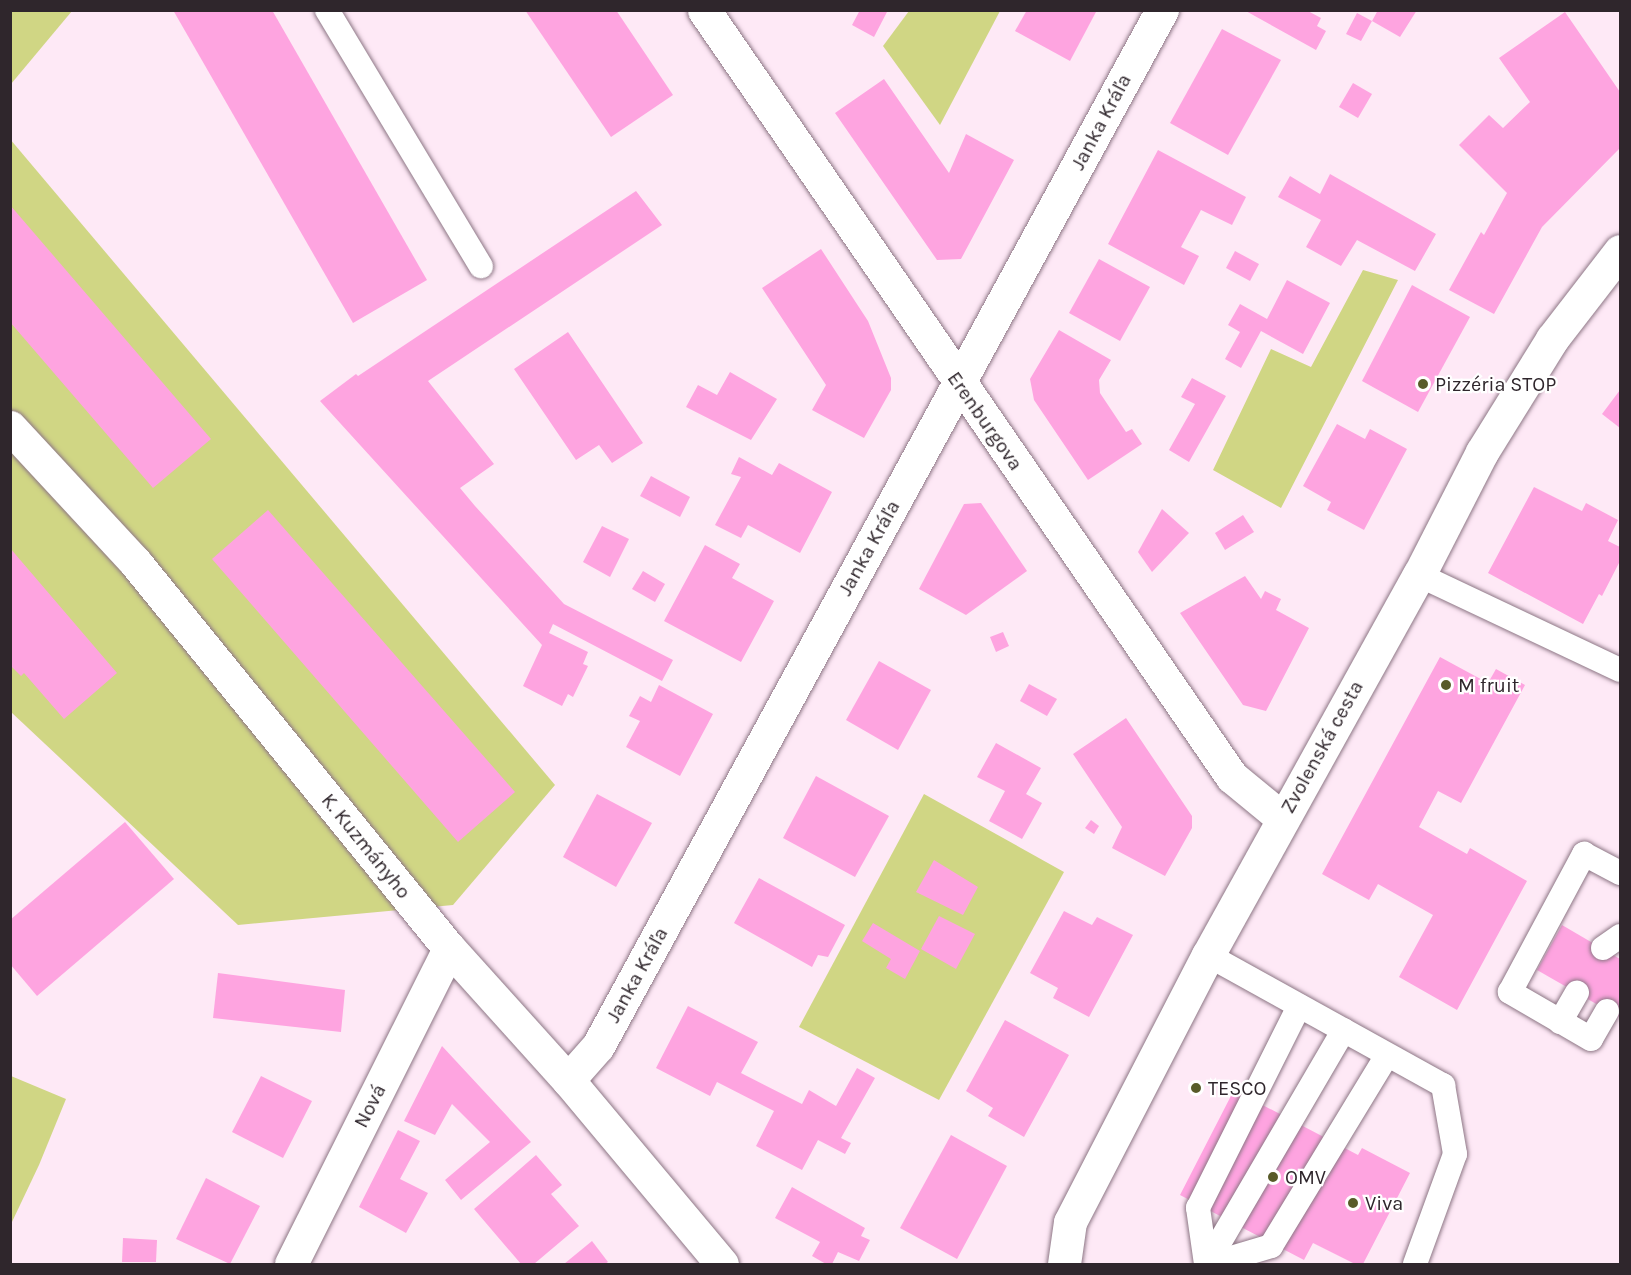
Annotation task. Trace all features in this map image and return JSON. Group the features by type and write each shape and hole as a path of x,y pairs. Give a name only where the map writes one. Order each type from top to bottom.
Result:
{"street":[{"name":"Erenburgova","path":"704,10 959,384 1232,777 1282,818"},
{"name":"Janka Kráľa","path":"568,1080 598,1046 1161,10"},
{"name":"Zvolenská cesta","path":"1064,1264 1070,1222 1208,955 1282,818 1419,576 1482,452 1552,339 1620,251"},
{"name":"K. Kuzmányho","path":"10,427 135,562 450,948 568,1080 722,1264"},
{"name":"Nová","path":"291,1264 450,948"}],"lane":[{"path":"327,10 481,266"},
{"path":"1419,576 1620,670"},
{"path":"1607,1011 1591,1039 1510,992 1584,854 1620,873"},
{"path":"1208,955 1443,1085 1455,1154 1416,1264"},
{"path":"1560,1022 1577,993"},
{"path":"1208,1264 1198,1208 1299,1006"},
{"path":"1208,1264 1344,1030"},
{"path":"1208,1264 1271,1246 1387,1054"}],"green space":[{"path":"10,11 72,11 11,84"},
{"path":"909,11 1000,11 940,125 883,46"},
{"path":"10,139 555,785 453,905 238,925 11,712"},
{"path":"1363,270 1398,280 1281,508 1213,470 1271,349 1311,367"},
{"path":"924,794 1064,872 939,1100 799,1027"},
{"path":"11,1076 66,1099 39,1165 11,1224"}],"building":[{"path":"173,10 272,10 427,280 353,323"},
{"path":"525,10 616,10 673,95 611,137"},
{"path":"860,10 888,10 874,37 852,25"},
{"path":"1027,10 1097,10 1070,61 1015,31"},
{"path":"1244,10 1306,10 1321,18 1317,26 1326,31 1316,50"},
{"path":"1378,10 1417,10 1400,37 1372,21"},
{"path":"1565,12 1620,92 1620,148 1542,227 1494,314 1449,290 1481,232 1484,235 1507,193 1459,145 1489,115 1503,128 1530,102 1499,58"},
{"path":"1357,13 1372,21 1361,41 1346,34"},
{"path":"1222,29 1281,60 1228,155 1170,123"},
{"path":"884,79 949,173 966,134 1014,160 961,259 937,260 835,113"},
{"path":"1353,83 1372,94 1358,118 1339,107"},
{"path":"1158,150 1246,197 1232,225 1201,210 1181,247 1199,256 1184,285 1108,244"},
{"path":"1330,174 1436,234 1415,271 1357,240 1341,266 1306,247 1321,220 1278,197 1290,176 1320,194"},
{"path":"636,191 662,225 428,381 494,464 460,488 475,506 564,604 673,660 662,681 553,624 549,633 588,652 583,664 588,666 573,697 568,694 562,706 523,686 542,645 320,401 356,374 358,376"},
{"path":"10,205 211,439 153,488 10,322"},
{"path":"821,249 868,321 891,378 891,390 864,438 812,410 826,385 762,288"},
{"path":"1235,251 1259,264 1250,281 1226,268"},
{"path":"1099,259 1150,287 1120,341 1069,313"},
{"path":"1287,280 1330,303 1303,354 1261,331 1241,368 1225,359 1240,332 1228,325 1240,304 1267,319"},
{"path":"1412,285 1470,317 1418,412 1362,381"},
{"path":"1059,330 1111,360 1099,380 1100,393 1126,432 1132,429 1142,444 1088,480 1034,400 1030,379"},
{"path":"568,332 643,443 612,463 599,445 576,460 514,369"},
{"path":"730,372 777,399 751,440 686,407 698,385 717,395"},
{"path":"1192,378 1226,396 1189,462 1169,450 1195,404 1181,397"},
{"path":"1620,390 1620,428 1602,414"},
{"path":"1337,424 1365,439 1370,429 1407,449 1364,530 1327,510 1331,502 1303,486"},
{"path":"739,457 772,475 779,463 832,492 800,553 748,525 741,538 715,525 741,477 731,474"},
{"path":"651,476 690,497 680,517 640,496"},
{"path":"1534,487 1582,511 1586,503 1618,520 1608,541 1620,547 1620,561 1602,596 1599,594 1583,624 1488,573"},
{"path":"981,503 1027,571 966,615 919,589 964,504"},
{"path":"1162,509 1189,533 1152,572 1138,552"},
{"path":"268,510 515,792 458,842 212,559"},
{"path":"1243,515 1254,532 1225,550 1215,533"},
{"path":"602,526 629,539 610,577 583,562"},
{"path":"705,545 740,564 732,578 774,601 741,662 664,621"},
{"path":"10,548 117,673 64,719 24,673 21,676 10,665"},
{"path":"643,571 665,584 655,602 632,589"},
{"path":"1245,576 1261,599 1265,591 1281,599 1276,610 1309,628 1266,711 1243,705 1180,613"},
{"path":"1003,632 1009,646 996,652 990,637"},
{"path":"1440,657 1488,683 1496,669 1525,685 1461,803 1438,791 1419,827 1467,854 1470,848 1527,881 1457,1010 1399,977 1433,915 1378,884 1369,900 1322,874"},
{"path":"879,661 931,690 898,750 846,720"},
{"path":"1029,684 1057,699 1047,716 1020,701"},
{"path":"659,685 713,714 680,776 626,747 640,721 629,716 640,696 651,702"},
{"path":"1126,718 1192,816 1192,828 1165,876 1112,848 1122,827 1073,754"},
{"path":"996,743 1041,768 1026,794 1042,803 1022,839 989,821 1005,791 977,777"},
{"path":"816,776 889,816 855,877 783,838"},
{"path":"597,794 652,823 616,887 563,857"},
{"path":"1091,820 1099,826 1094,834 1085,828"},
{"path":"125,822 174,879 37,996 10,964 10,920"},
{"path":"934,860 978,887 963,915 916,892"},
{"path":"759,878 845,925 828,957 818,955 812,967 734,923"},
{"path":"1064,911 1092,925 1097,917 1133,935 1089,1017 1053,998 1058,988 1030,973"},
{"path":"939,916 975,934 956,969 921,949"},
{"path":"873,923 920,951 905,979 886,968 891,959 862,941"},
{"path":"1562,925 1620,959 1619,1017 1537,970"},
{"path":"218,973 345,990 341,1032 213,1018"},
{"path":"688,1006 758,1042 741,1073 802,1104 809,1090 836,1106 857,1068 875,1078 841,1138 851,1143 845,1154 818,1140 802,1170 756,1146 774,1111 717,1082 710,1096 656,1068"},
{"path":"1005,1020 1069,1055 1024,1137 988,1116 993,1108 966,1091"},
{"path":"442,1046 531,1142 461,1200 445,1180 490,1142 452,1104 435,1135 404,1121"},
{"path":"261,1076 312,1101 283,1158 232,1132"},
{"path":"1234,1090 1358,1155 1362,1148 1410,1173 1363,1264 1355,1264 1313,1243 1304,1260 1180,1195"},
{"path":"398,1130 420,1141 400,1179 428,1193 406,1233 359,1207"},
{"path":"951,1135 1007,1166 957,1259 900,1228"},
{"path":"536,1155 562,1185 551,1194 579,1226 534,1264 521,1264 474,1209"},
{"path":"206,1178 260,1206 230,1264 176,1239"},
{"path":"792,1187 865,1228 861,1236 870,1240 859,1261 838,1252 832,1264 826,1264 812,1256 820,1242 775,1218"},
{"path":"123,1238 157,1240 156,1262 122,1262"},
{"path":"592,1241 608,1262 605,1264 564,1264"}],"place":[{"name":"Pizzéria STOP","path":"1423,384"},
{"name":"M fruit","path":"1446,685"},
{"name":"TESCO","path":"1196,1088"},
{"name":"OMV","path":"1273,1177"},
{"name":"Viva","path":"1353,1203"}]}
